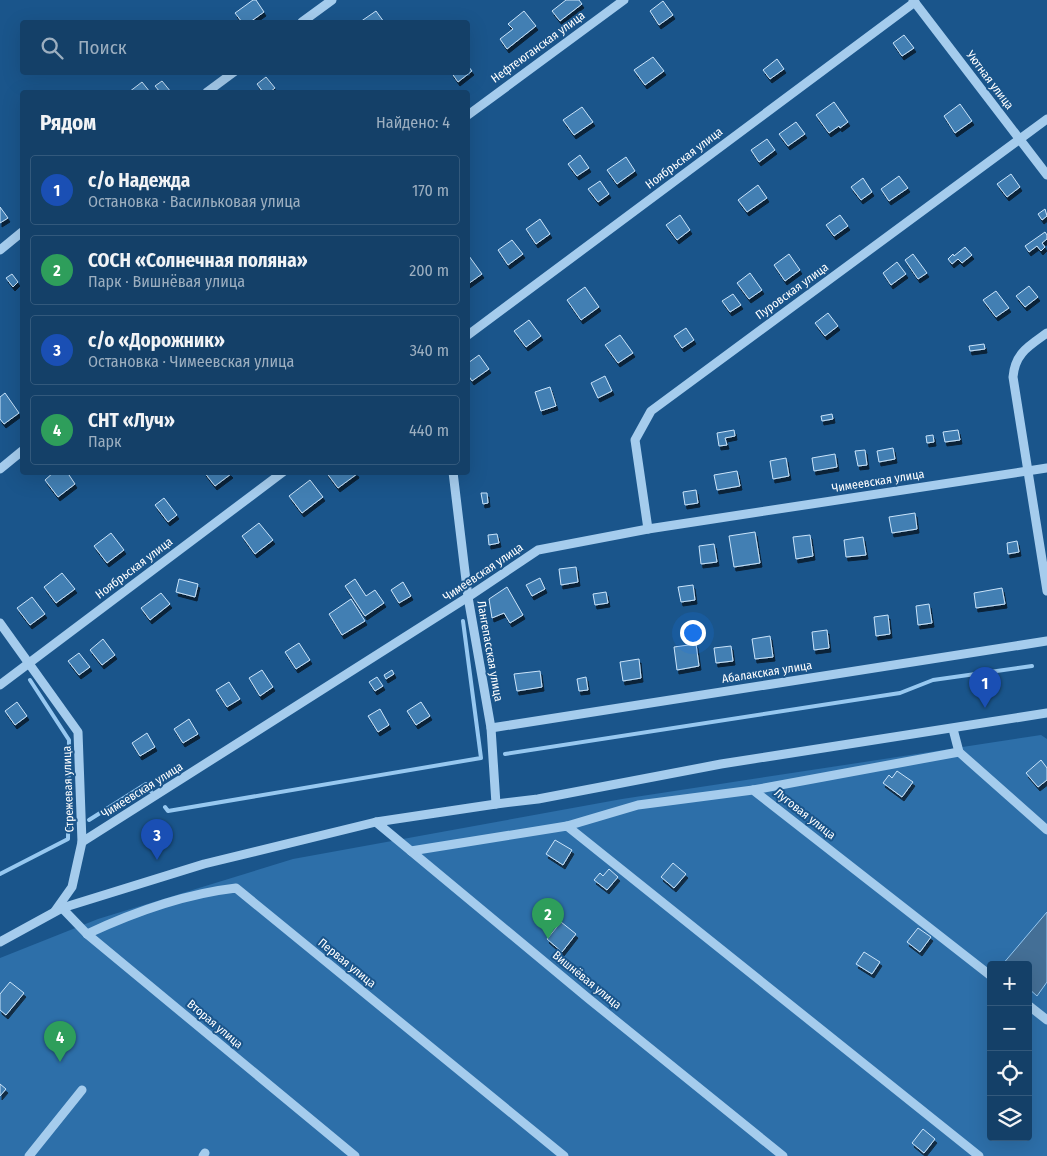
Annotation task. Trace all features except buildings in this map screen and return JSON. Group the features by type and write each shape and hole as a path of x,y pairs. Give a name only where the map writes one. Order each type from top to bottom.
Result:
{"street":[{"path":"305,20 332,0"},
{"name":"Нефтеюганская улица","path":"470,114 624,0"},
{"name":"Уютная улица","path":"914,1 1047,175"},
{"name":"Ноябрьская улица","path":"470,334 914,1"},
{"path":"210,90 230,75"},
{"name":"Пуровская улица","path":"648,529 635,440 651,411 1047,118"},
{"path":"0,250 20,234"},
{"path":"1047,333 1026,349 1017,359 1013,369 1013,388 1047,592"},
{"path":"0,469 20,454"},
{"name":"Чимеевская улица","path":"82,842 468,597 538,550 648,529 1047,468"},
{"name":"Ноябрьская улица","path":"0,684 279,475"},
{"name":"Лангепасская улица","path":"453,475 468,597 491,728 496,804"},
{"name":"Стрежевая улица","path":"0,623 78,732 82,842 72,887 58,910"},
{"name":"Абалакская улица","path":"491,728 1047,641"},
{"path":"0,942 58,910 204,864 376,822 538,799 721,764 1047,713"},
{"path":"953,729 958,752 1047,830"},
{"path":"411,851 567,826 638,805 753,790 958,752"},
{"name":"Луговая улица","path":"753,790 987,973"},
{"name":"Вишнёвая улица","path":"376,822 783,1156"},
{"path":"567,826 979,1156"},
{"name":"Первая улица","path":"87,934 128,915 210,891 236,888 564,1156"},
{"name":"Вторая улица","path":"58,910 355,1156"},
{"path":"1029,1006 1047,1020"},
{"path":"29,1156 82,1090"}],"shaded area":[{"path":"1041,735 1047,739 1047,1156 0,1156 0,958 98,919 293,859 622,799"},
{"path":"1047,912 1047,982 1037,996 1032,992 1032,961 1005,961"}],"waterway":[{"path":"165,807 168,811 481,758 463,621"},
{"path":"505,754 900,693 933,680 1032,666"},
{"path":"0,874 68,839 69,740 30,680"},
{"path":"89,820 146,784 151,791"}],"place":[{"name":"с/о Надежда","path":"985,708"},
{"name":"с/о «Дорожник»","path":"157,860"},
{"name":"СОСН «Солнечная поляна»","path":"548,939"},
{"name":"СНТ «Луч»","path":"60,1062"}]}
